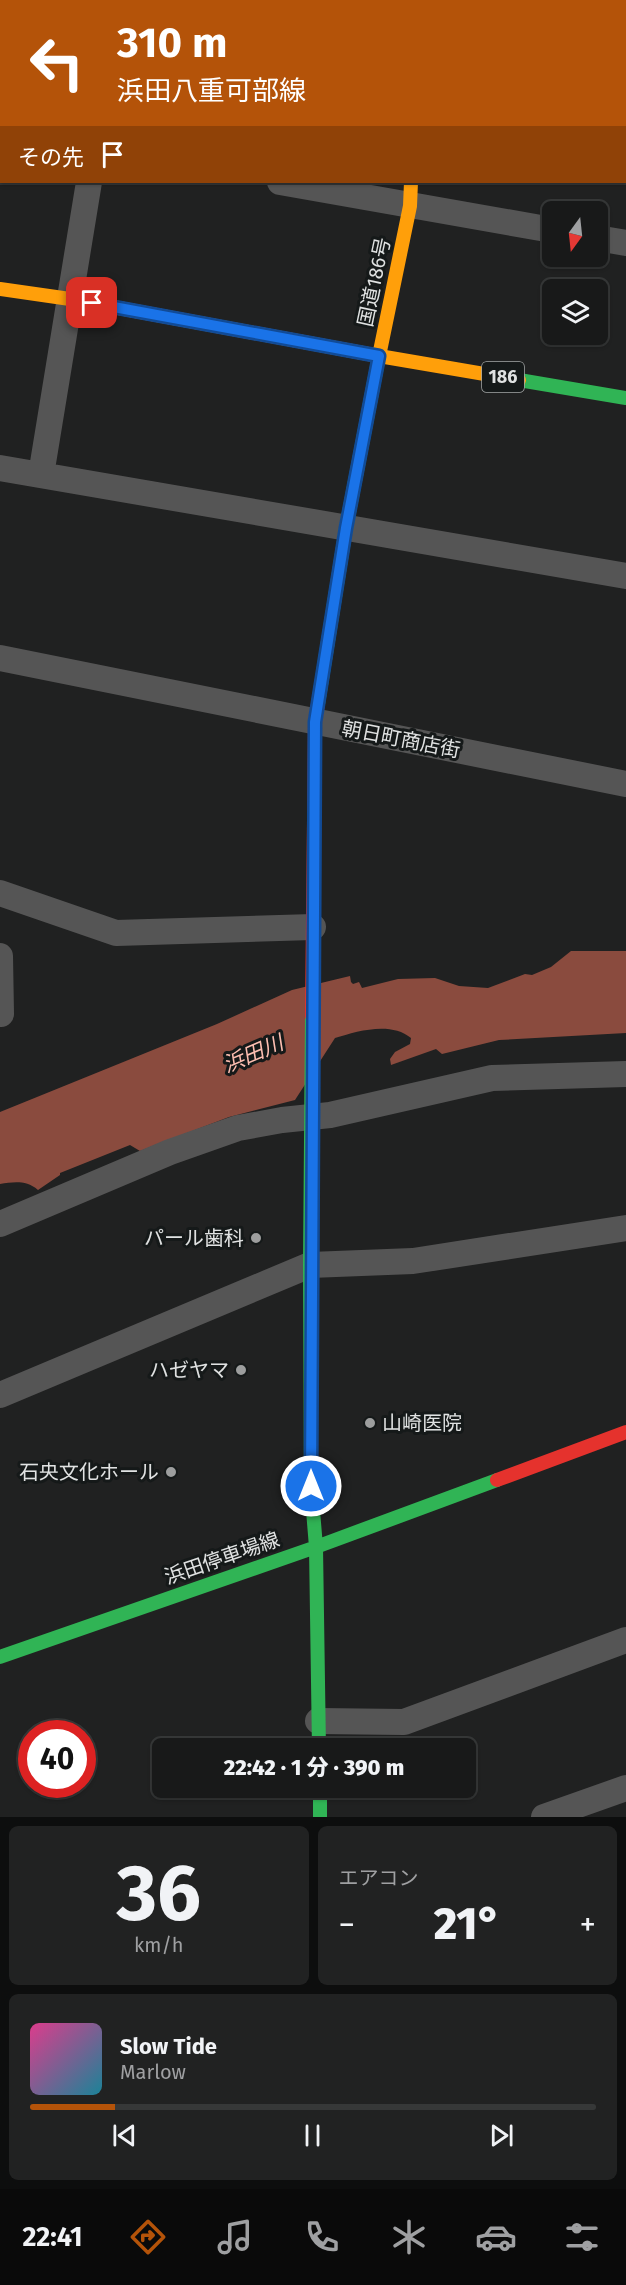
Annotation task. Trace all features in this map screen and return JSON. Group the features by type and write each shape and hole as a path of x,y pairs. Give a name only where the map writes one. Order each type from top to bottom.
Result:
{"main road":[{"name":"国道186号","path":"410,194 379,356 626,398"},
{"path":"0,289 70,299 379,356 346,528 315,722 310,1265 311,1486 316,1546 319,1738"},
{"name":"浜田停車場線","path":"1,1654 316,1546 626,1432"},
{"path":"320,1798 320,1817"}],"street":[{"path":"41,475 89,183"},
{"path":"291,183 410,194 542,228"},
{"path":"608,240 626,243"},
{"path":"0,468 626,576"},
{"name":"朝日町商店街","path":"0,658 626,784"},
{"path":"0,893 116,933 313,927"},
{"path":"0,956 1,1014"},
{"path":"0,1224 238,1128 282,1120 313,1111 492,1078 626,1074"},
{"path":"0,1395 310,1265 413,1261 626,1228"},
{"path":"318,1721 404,1722 626,1640"},
{"path":"544,1817 626,1788"}],"water":[{"name":"浜田川","path":"571,951 626,951 626,1033 499,1040 442,1054 436,1049 391,1065 390,1059 395,1052 410,1044 411,1038 394,1030 384,1029 353,1033 335,1038 295,1100 229,1117 140,1151 130,1145 60,1173 38,1190 24,1183 0,1184 0,1112 217,1024 292,990 350,976 353,984 359,982 362,988 398,979 435,978 459,986 488,988 551,967"}],"traffic: fast":[{"path":"318,704 346,528 379,356"},
{"path":"519,380 626,398"},
{"path":"312,1016 311,1486 316,1547 319,1738"},
{"path":"0,1657 316,1547 497,1480"},
{"path":"320,1798 320,1817"}],"traffic: slow":[{"path":"411,183 410,206 379,356 519,380"},
{"path":"0,289 70,299 379,356"}],"traffic: jam":[{"path":"312,1016 315,722 318,704"},
{"path":"497,1480 626,1432"}],"place":[{"name":"パール歯科","path":"256,1238"},
{"name":"ハゼヤマ","path":"241,1370"},
{"name":"山崎医院","path":"370,1423"},
{"name":"石央文化ホール","path":"171,1472"}],"route":[{"path":"92,303 379,356 346,528 315,722 310,1265 311,1486"}]}
